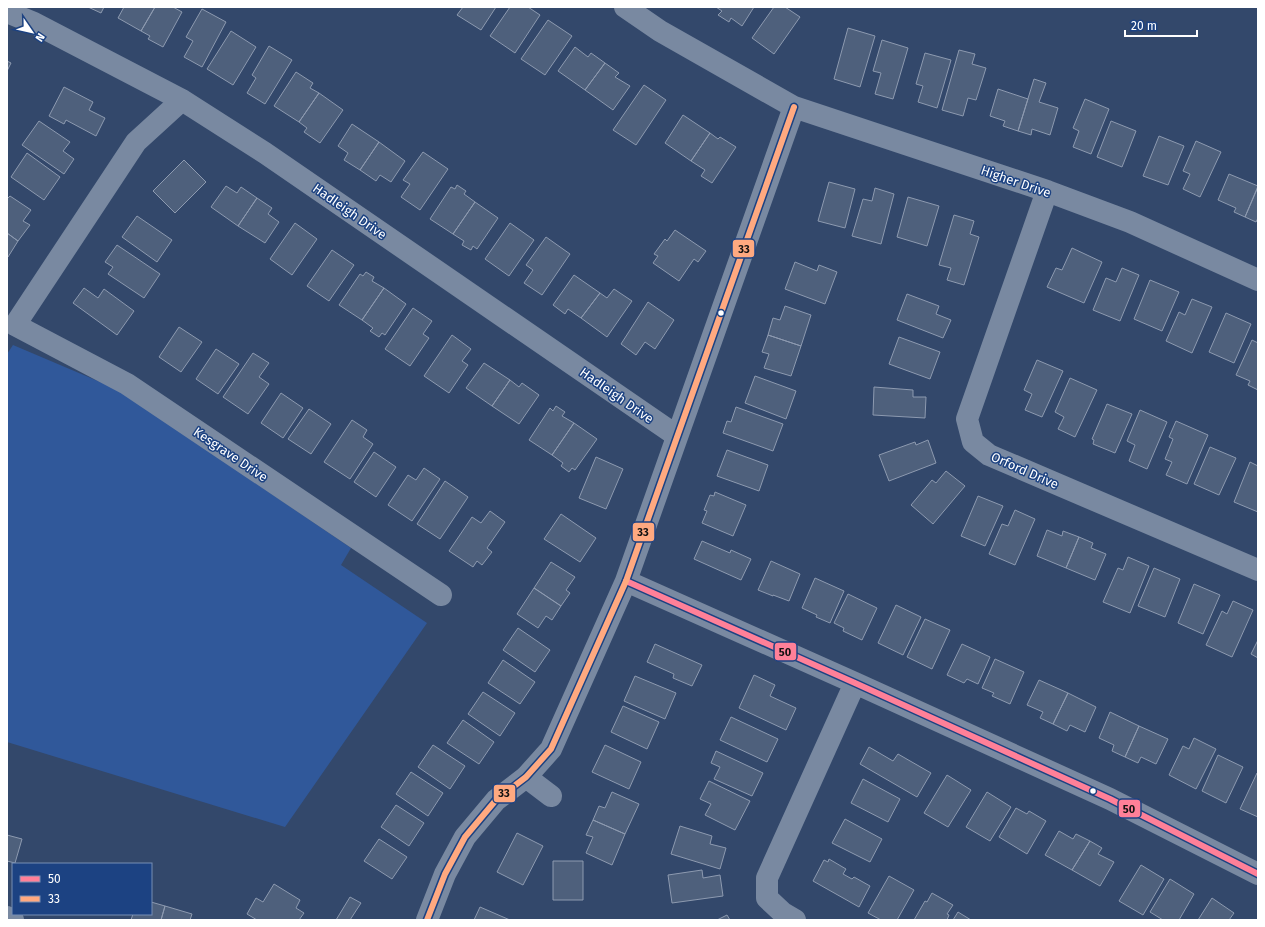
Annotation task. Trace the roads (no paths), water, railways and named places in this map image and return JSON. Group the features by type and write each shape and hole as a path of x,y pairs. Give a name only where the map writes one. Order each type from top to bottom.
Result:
{"street":[{"name":"Higher Drive","path":"625,7 660,31 794,107 1047,191 1130,222 1258,280"},
{"name":"Hadleigh Drive","path":"7,12 34,23 182,100 265,153 677,436"},
{"name":"Kesgrave Drive","path":"182,100 136,142 11,331 127,384 441,594"},
{"path":"427,920 445,874 465,837 496,800 526,777 551,749 626,581 794,107"},
{"name":"Orford Drive","path":"1047,191 967,420 973,442 989,455 1258,570"},
{"path":"626,581 856,683 1110,800 1258,874"},
{"path":"795,920 782,913 768,898 767,878 856,683"},
{"path":"526,777 551,796"},
{"path":"7,918 13,920"}]}
